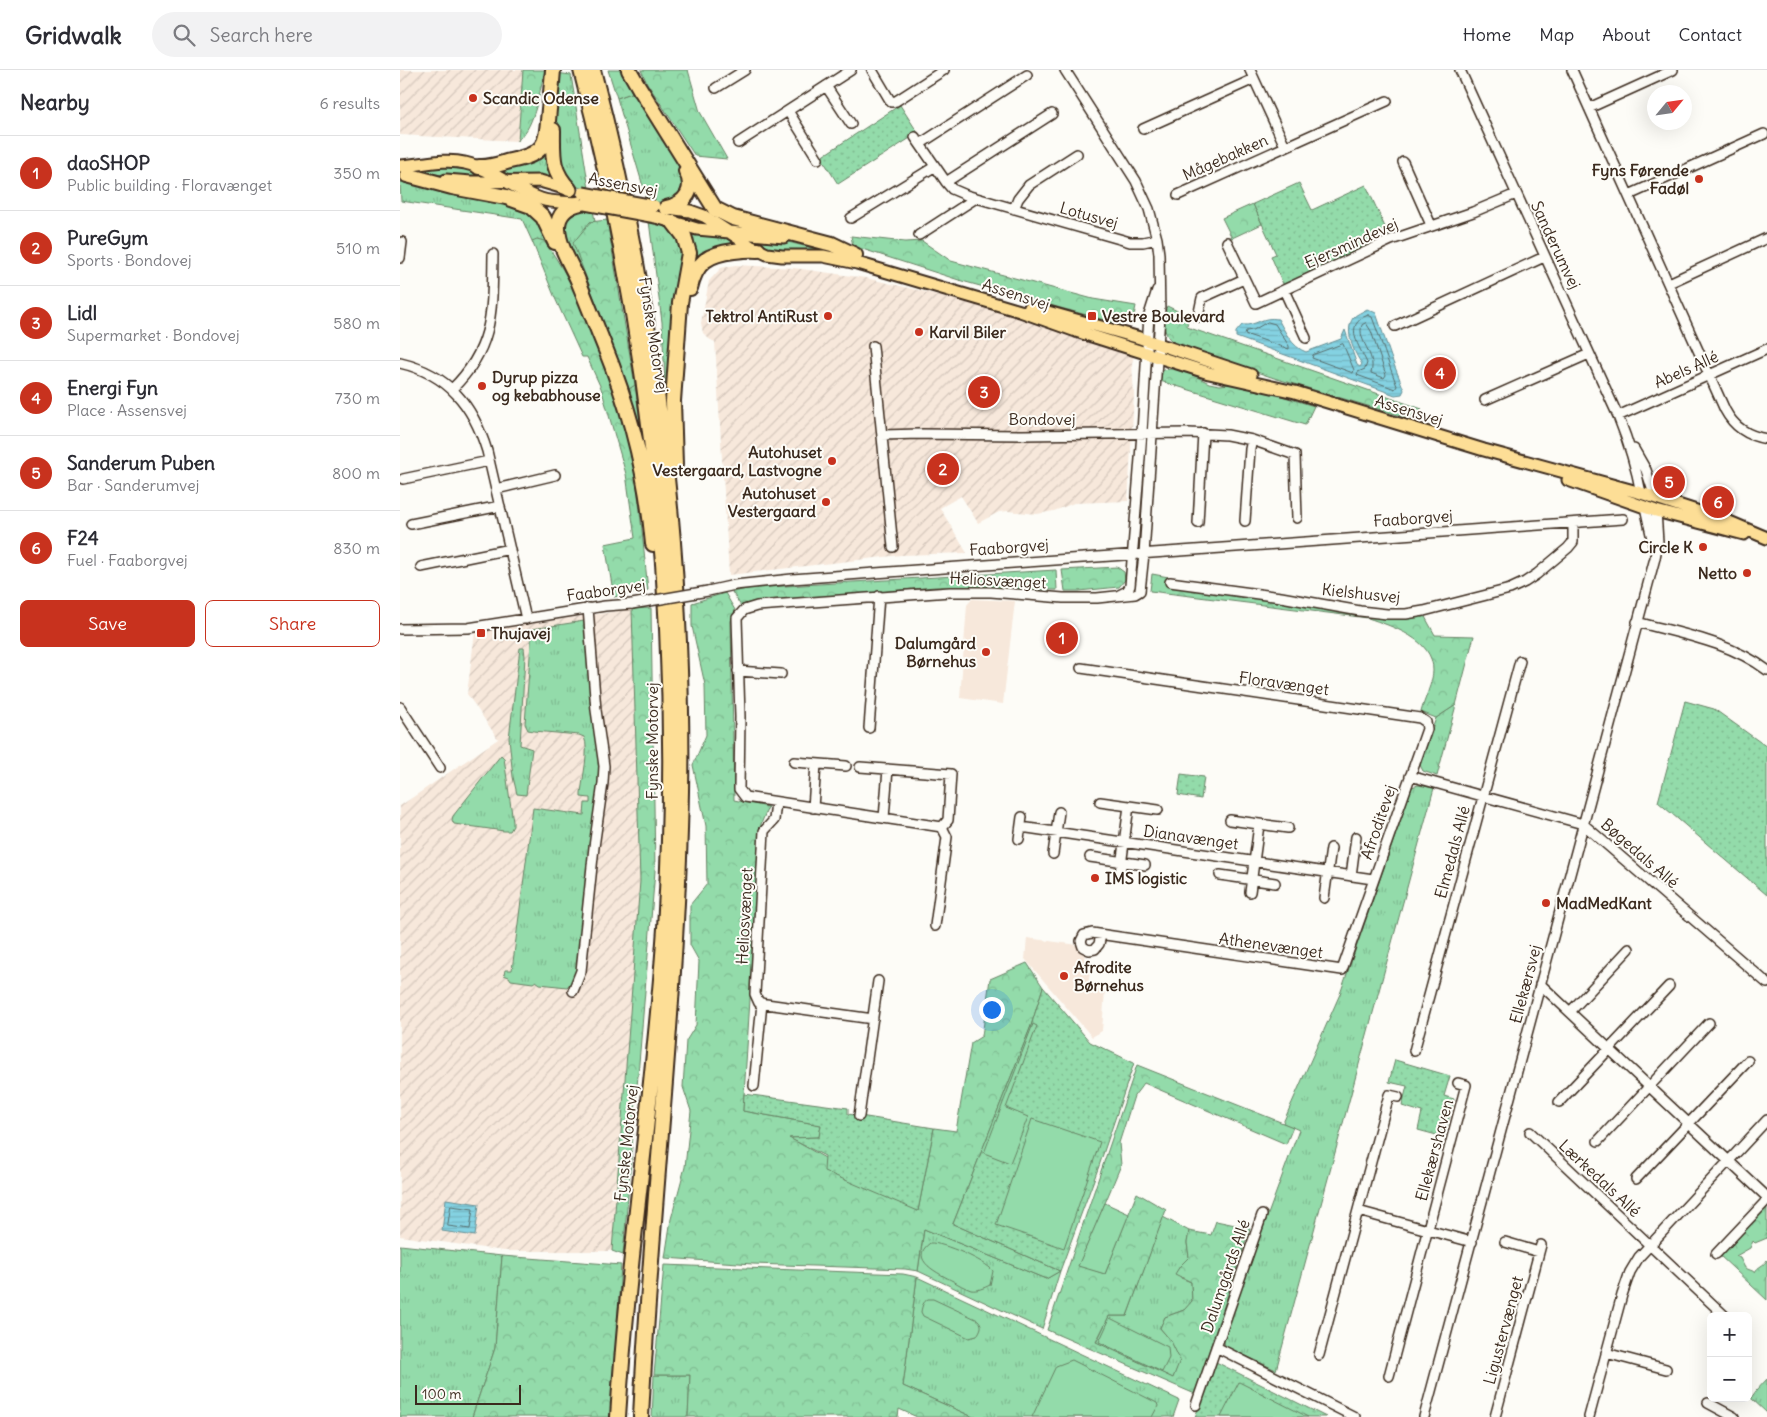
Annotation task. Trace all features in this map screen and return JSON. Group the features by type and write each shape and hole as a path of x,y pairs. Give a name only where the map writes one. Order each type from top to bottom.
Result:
{"highway":[{"name":"Fynske Motorvej","path":"581,70 613,205 636,324 646,390 654,453 665,582 668,645 670,732 669,833 665,929 618,1417"},
{"name":"Fynske Motorvej","path":"594,70 621,186 647,320 665,452 676,581 682,736 676,937 641,1417"},
{"path":"629,70 683,166 690,182 686,198 677,205 658,211"},
{"path":"552,76 553,161 556,172 579,197 561,214 558,234 618,380 645,484 653,541 663,677 670,732"},
{"path":"479,167 523,158 541,148 548,134 552,76"},
{"path":"637,84 711,205 720,213 732,218 832,244 855,255"},
{"path":"402,172 452,187 506,196 536,210 546,223 604,345"},
{"path":"674,223 684,236 689,253 680,303 673,401 679,528 676,581"},
{"path":"677,350 692,279 698,266 706,259 717,254 748,249 758,250"}],"main road":[{"name":"Assensvej","path":"402,172 452,161 479,167 541,199 555,202 579,197"},
{"name":"Assensvej","path":"402,172 461,182 540,181 579,197 658,211 682,209 709,219 758,250 768,254 838,258 1020,311 1076,331 1152,349 1209,373 1295,392"},
{"name":"Assensvej","path":"658,211 674,223 697,229 775,235 855,255 1152,349 1206,365 1246,373 1295,392 1484,450 1655,497"},
{"name":"Assensvej","path":"1484,450 1500,458 1651,509"},
{"path":"1641,493 1651,509 1695,522 1767,538"},
{"path":"1651,509 1655,497 1727,521 1767,538"}],"street":[{"path":"716,88 745,70"},
{"path":"738,143 852,70"},
{"path":"872,70 891,102 896,101 944,70"},
{"path":"1065,70 1136,181 1149,209 1157,239 1160,280 1130,586 1127,591 1116,596"},
{"name":"Mågebakken","path":"1250,70 1285,146"},
{"name":"Sanderumvej","path":"1460,70 1544,258 1618,416 1637,472 1641,493"},
{"path":"1572,70 1725,410 1734,424 1747,434 1767,438"},
{"path":"1589,108 1673,70"},
{"name":"Lotusvej","path":"1027,75 917,140 946,182 952,189 976,198 1130,242 1144,242 1157,239"},
{"path":"1143,128 1254,79"},
{"path":"826,86 851,124"},
{"name":"Mågebakken","path":"1178,195 1387,100"},
{"path":"788,111 818,159"},
{"path":"946,182 1052,114"},
{"path":"1629,195 1764,134"},
{"path":"1014,209 1018,199 1029,185 1077,154"},
{"path":"1403,162 1432,225"},
{"path":"851,218 934,166"},
{"name":"Ejersmindevej","path":"1227,242 1256,303 1391,240 1473,212 1516,194"},
{"path":"918,235 976,198"},
{"path":"1669,283 1767,238"},
{"path":"400,258 402,242"},
{"path":"452,389 475,361 490,323 493,254"},
{"path":"1395,326 1544,258"},
{"path":"1198,317 1202,298 1244,279"},
{"path":"1284,290 1306,338"},
{"path":"873,346 893,547"},
{"name":"Abels Allé","path":"1618,416 1767,349"},
{"path":"1485,400 1589,354"},
{"path":"400,363 428,372 452,389 474,416 482,432 526,619"},
{"path":"1144,554 1146,433"},
{"name":"Bondovej","path":"882,435 1146,433 1227,435 1252,440 1294,455 1296,518"},
{"name":"Sanderumvej","path":"1625,433 1646,470 1655,497"},
{"path":"1198,523 1202,434"},
{"path":"1245,521 1252,440"},
{"path":"402,479 490,461"},
{"path":"496,489 555,475"},
{"path":"411,524 500,506"},
{"name":"Ellekærsvej","path":"1424,1417 1655,558 1658,542 1651,509"},
{"name":"Faaborgvej","path":"400,629 468,628 588,608 632,604 735,585 792,579 1624,519"},
{"name":"Kielshusvej","path":"1170,582 1281,597 1360,611 1406,614 1484,596 1510,589 1525,582 1573,542 1573,523"},
{"path":"422,566 510,549"},
{"name":"Heliosvænget","path":"942,827 745,797 739,789 737,618 744,610 757,606 879,596 976,592 1063,598 1135,594 1140,591 1144,554"},
{"path":"868,728 879,596"},
{"path":"573,991 580,971 604,766 596,710 588,608"},
{"path":"1638,622 1738,652 1767,670"},
{"name":"Elmedals Allé","path":"1414,1051 1520,661"},
{"name":"Floravænget","path":"1080,668 1420,718 1426,722 1427,729 1410,776"},
{"path":"738,671 781,674"},
{"path":"401,711 440,768"},
{"path":"794,762 846,766"},
{"path":"813,808 816,764"},
{"path":"860,767 952,774 948,820 942,827 947,837 935,926"},
{"path":"884,818 888,769"},
{"name":"Bøgedals Allé","path":"1410,776 1583,824 1767,983"},
{"name":"Afroditevej","path":"1374,879 1410,776"},
{"name":"Heliosvænget","path":"754,1086 762,1003 759,1003 755,994 764,831 774,820 776,802"},
{"name":"Dianavænget","path":"1100,802 1158,810"},
{"name":"Dianavænget","path":"1120,873 1129,806"},
{"path":"1053,854 1059,812"},
{"path":"1020,839 1022,817"},
{"name":"Dianavænget","path":"1230,820 1288,828"},
{"name":"Dianavænget","path":"1250,892 1259,824"},
{"name":"Dianavænget","path":"1021,827 1374,879"},
{"path":"1350,876 1356,837"},
{"path":"1324,898 1331,848"},
{"path":"1090,857 1145,865"},
{"path":"1220,875 1275,883"},
{"name":"Athenevænget","path":"1101,935 1342,970 1374,879"},
{"path":"1570,1012 1629,949"},
{"path":"859,1116 878,981"},
{"path":"1540,984 1767,1198 1716,1254"},
{"path":"1559,1102 1669,986"},
{"path":"762,1003 873,1019"},
{"path":"1598,1142 1709,1023"},
{"path":"1636,1179 1748,1061"},
{"name":"Ellekærshaven","path":"1389,1376 1466,1085 1458,1083"},
{"path":"1319,1355 1390,1095 1398,1097"},
{"path":"1589,1417 1630,1272 1639,1257 1767,1120"},
{"name":"Lærkedals Allé","path":"1530,1132 1721,1312"},
{"path":"1358,1211 1472,1242"},
{"name":"Dalumgårds Allé","path":"1196,1405 1262,1215"},
{"name":"Ligustervænget","path":"1495,1417 1540,1248 1505,1242"},
{"name":"Dalumgårds Allé","path":"1216,1347 1355,1417"},
{"path":"1606,1353 1666,1368"},
{"path":"1708,1403 1736,1414"}],"shaded area":[{"path":"400,70 523,70 518,141 400,135"},
{"path":"735,265 794,268 866,278 960,300 1052,327 1134,356 1132,363 1134,395 1128,501 1074,503 1054,511 1037,514 999,512 978,523 961,496 940,508 967,553 901,555 729,575 715,342 703,333 701,323 709,281 721,268"},
{"name":"Dalumgård Børnehus","path":"972,599 1015,601 1003,704 960,698 967,605"},
{"path":"632,609 640,881 612,1251 504,1251 400,1236 400,806 498,739 467,694 475,632"},
{"name":"Afrodite Børnehus","path":"1027,938 1078,945 1085,954 1084,959 1092,962 1087,989 1105,990 1102,1031 1092,1037 1025,959"}],"green space":[{"path":"523,70 545,70 533,116 518,141"},
{"path":"608,70 625,70 637,91 617,98"},
{"path":"641,70 688,70 700,112 727,159 695,156 647,83"},
{"path":"556,73 571,75 589,189 577,187 568,182 556,151"},
{"path":"637,91 664,135 682,171 684,180 682,191 676,198 667,201 647,200 617,98"},
{"path":"900,105 918,133 838,184 821,157"},
{"path":"548,143 558,181 540,176 508,176 494,168"},
{"path":"452,166 469,169 486,177 452,176 409,171"},
{"path":"400,182 493,197 532,210 551,240 532,241 522,219 401,201"},
{"path":"1299,183 1312,210 1366,185 1389,236 1283,284 1271,256 1276,254 1253,204"},
{"path":"1253,204 1262,224 1232,238 1222,218"},
{"path":"580,208 593,210 595,221 590,222 629,388 635,385 643,444 563,235 565,218"},
{"path":"607,220 635,385 629,389 573,243 590,222"},
{"path":"649,221 663,225 671,230 683,251 667,420 662,322"},
{"path":"689,233 727,237 740,245 695,264"},
{"path":"851,236 905,242 922,241 951,261 1093,299 1136,306 1133,320 1123,325 962,281 853,246"},
{"path":"748,238 784,241 824,251 775,249 766,247"},
{"path":"537,239 544,241 554,255 579,301 622,412 637,488 648,590 614,597 605,544 635,538 626,474 601,388 587,357 582,357 555,298 532,241"},
{"path":"1167,306 1188,316 1187,327 1422,409 1408,418 1274,378 1176,344 1168,337 1164,327"},
{"path":"1181,369 1209,383 1220,385 1239,383 1314,406 1305,425 1160,381 1163,370"},
{"path":"1117,567 1124,572 1125,580 1119,587 1065,591 1062,570"},
{"path":"1056,570 1057,590 935,587 745,604 741,606 732,592 752,588"},
{"path":"1152,574 1390,617 1424,615 1435,635 1474,636 1456,705 1436,718 1421,712 1433,675 1431,660 1419,642 1388,625 1368,618 1150,591"},
{"path":"725,593 735,610 731,621 734,800 768,807 761,824 743,1111 821,1125 819,1137 790,1138 918,1211 934,1128 956,1131 971,1043 982,1036 990,979 1027,963 1043,987 1031,1026 953,1224 1060,1271 1046,1279 924,1229 918,1271 665,1258 671,1219 685,1167 691,1111 683,1087 686,1041 696,1025 699,961 690,945 690,905 707,884 706,826 693,765 706,735 705,685 692,626 692,603"},
{"path":"651,608 655,871 623,1255 612,1251 640,881 632,609"},
{"path":"584,621 600,766 599,789 591,834 577,968 572,981 567,987 540,984 536,981 533,983 511,980 504,975 505,970 512,970 533,808 584,815 585,803 590,803 590,798 581,797 586,757 584,737 528,730 525,724 532,629"},
{"path":"520,648 524,648 525,656 520,745 532,749 526,795 517,794 513,777 509,738"},
{"path":"1685,701 1714,709 1767,747 1767,895 1658,802"},
{"path":"1456,705 1437,776 1423,771 1420,765 1436,718"},
{"path":"501,755 504,758 513,822 510,831 454,824 453,816"},
{"path":"1181,774 1204,777 1201,799 1178,795"},
{"path":"1418,785 1434,788 1276,1370 1225,1346 1223,1337 1299,1130 1283,1123 1340,994 1412,787"},
{"path":"1043,987 1090,1042 1134,1063 1099,1166 1060,1271 953,1224 1031,1026"},
{"path":"1033,1024 1037,1026 1006,1108 1028,1117 1010,1163 984,1153"},
{"path":"1395,1060 1450,1076 1444,1096 1454,1099 1444,1137 1418,1130 1422,1112 1402,1106 1407,1086 1389,1082"},
{"path":"1137,1065 1293,1127 1286,1144 1144,1083 1134,1096 1119,1143 1121,1165 1079,1265 1105,1274 1137,1193 1166,1210 1127,1316 1109,1316 1096,1342 1173,1378 1180,1360 1171,1341 1160,1328 1165,1317 1184,1310 1192,1301 1191,1282 1175,1274 1189,1257 1187,1243 1189,1231 1211,1235 1216,1221 1250,1228 1195,1394 1047,1330"},
{"path":"744,1094 848,1108 848,1114 934,1128 918,1211 824,1171 825,1156 789,1138 819,1137 821,1125 743,1111"},
{"path":"1032,1119 1100,1142 1064,1248 996,1225"},
{"path":"1105,1203 1129,1214 1105,1274 1078,1266"},
{"path":"1767,1203 1767,1238 1755,1243 1753,1241 1750,1248 1736,1256 1740,1258 1745,1268 1755,1272 1767,1260 1767,1300 1718,1254"},
{"path":"1163,1217 1189,1231 1187,1243 1189,1257 1180,1266 1181,1278 1191,1282 1192,1302 1184,1310 1165,1317 1160,1328 1171,1341 1181,1360 1173,1378 1096,1343 1109,1316 1127,1316"},
{"path":"924,1229 1046,1279 1060,1271 1042,1329 918,1271"},
{"path":"930,1243 953,1249 982,1262 993,1271 990,1285 978,1290 971,1290 928,1266 922,1255 924,1249"},
{"path":"400,1245 502,1256 495,1348 472,1417 400,1417"},
{"path":"502,1256 621,1265 611,1417 472,1417 495,1348"},
{"path":"664,1265 903,1274 917,1277 903,1386 973,1417 917,1417 899,1409 898,1417 688,1417 690,1375 654,1375"},
{"path":"917,1277 1179,1400 1173,1417 973,1417 903,1386"},
{"path":"928,1299 933,1299 978,1320 981,1326 977,1336 969,1338 923,1316 921,1312 922,1306"},
{"path":"1110,1318 1168,1347 1169,1358 1162,1372 1099,1342"},
{"path":"1072,1360 1157,1403 1158,1406 1152,1417 1032,1417 1056,1366"},
{"path":"1216,1362 1326,1417 1195,1417"},
{"path":"654,1375 690,1375 688,1417 652,1417"},
{"path":"1767,1379 1767,1413 1752,1399 1756,1391"},
{"path":"1239,1382 1308,1417 1221,1417"}],"water":[{"path":"1367,309 1376,313 1404,390 1402,394 1395,395 1236,337 1236,332 1242,325 1272,318 1278,319 1293,343 1306,352 1341,339 1345,330 1357,365 1360,367 1362,364 1353,348 1349,329 1353,318"},
{"path":"446,1199 479,1204 475,1236 442,1231"}],"place":[{"name":"Scandic Odense","path":"473,98"},
{"name":"Fyns Førende Fadøl","path":"1699,179"},
{"name":"Tektrol AntiRust","path":"828,316"},
{"name":"Vestre Boulevard","path":"1092,316"},
{"name":"Karvil Biler","path":"919,332"},
{"name":"Energi Fyn","path":"1440,373"},
{"name":"Dyrup pizza og kebabhouse","path":"482,386"},
{"name":"Lidl","path":"984,392"},
{"name":"Autohuset Vestergaard, Lastvogne","path":"832,461"},
{"name":"PureGym","path":"943,469"},
{"name":"Sanderum Puben","path":"1669,482"},
{"name":"Autohuset Vestergaard","path":"826,502"},
{"name":"F24","path":"1718,502"},
{"name":"Circle K","path":"1703,547"},
{"name":"Netto","path":"1747,573"},
{"name":"Thujavej","path":"481,633"},
{"name":"daoSHOP","path":"1062,638"},
{"name":"Dalumgård Børnehus","path":"986,652"},
{"name":"IMS logistic","path":"1095,878"},
{"name":"MadMedKant","path":"1546,903"},
{"name":"Afrodite Børnehus","path":"1064,976"}]}
